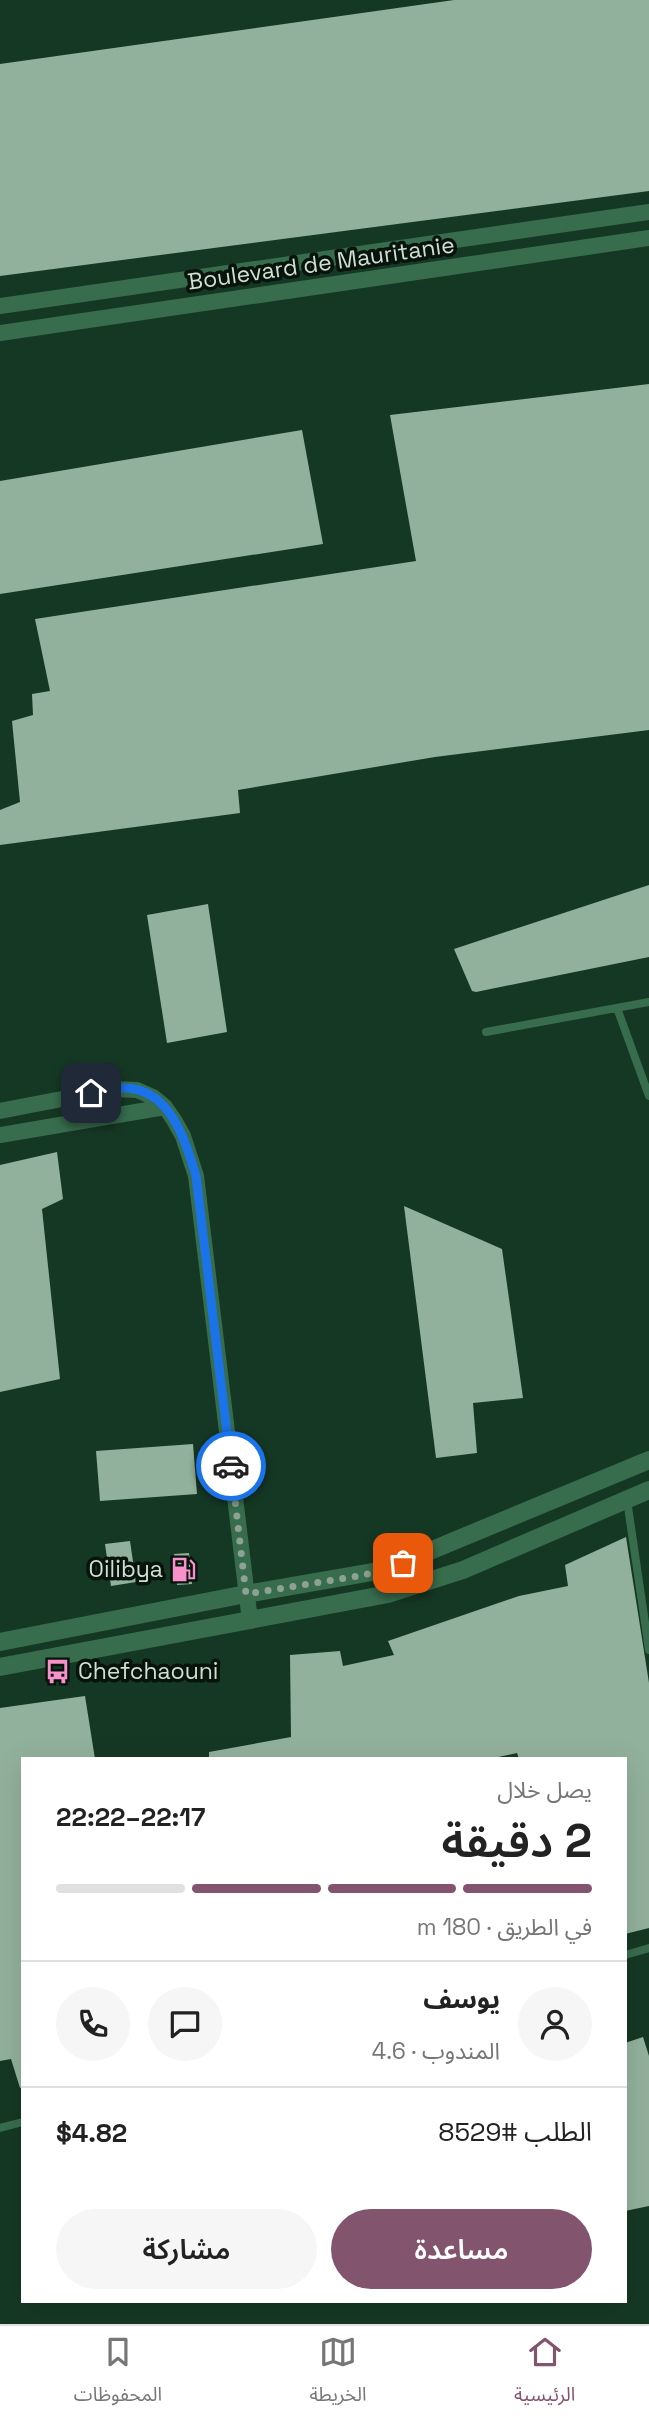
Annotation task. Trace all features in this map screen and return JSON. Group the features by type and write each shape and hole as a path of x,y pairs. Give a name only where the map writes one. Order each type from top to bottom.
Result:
{"street":[{"name":"Boulevard de Mauritanie","path":"0,306 649,212"},
{"name":"Boulevard de Mauritanie","path":"0,333 649,238"},
{"path":"0,1111 126,1088 153,1097 165,1107 183,1136 196,1176 250,1621"},
{"path":"0,1135 165,1107"},
{"path":"0,1642 384,1570 649,1460"},
{"path":"0,1667 371,1598 463,1570 649,1490"}],"lane":[{"path":"486,1032 649,1002"},
{"path":"617,1008 649,1096"},
{"path":"627,1500 649,1650"},
{"path":"627,1954 649,1948"},
{"path":"0,2128 21,2123"}],"shaded area":[{"path":"0,0 649,0 649,2324 0,2324"}],"building":[{"path":"454,0 649,0 649,191 0,276 0,64"},
{"path":"649,384 649,730 435,757 238,790 240,813 0,845 0,810 20,802 12,721 33,715 32,694 50,691 35,619 416,561 390,415"},
{"path":"302,430 323,544 0,594 0,481"},
{"path":"649,885 649,957 472,991 454,949"},
{"path":"208,904 227,1032 167,1043 147,915"},
{"path":"57,1152 63,1199 42,1209 60,1379 0,1392 0,1165"},
{"path":"404,1206 502,1249 523,1398 473,1403 477,1453 436,1458"},
{"path":"193,1444 197,1494 100,1501 96,1451"},
{"path":"626,1537 649,1683 649,1928 627,1934 627,1757 518,1757 517,1753 498,1757 209,1757 209,1752 291,1737 290,1655 340,1651 343,1666 394,1655 388,1641 519,1596 568,1586 565,1565"},
{"path":"130,1541 136,1582 111,1586 105,1544"},
{"name":"Oilibya","path":"189,1553 192,1584 177,1585 174,1554"},
{"path":"85,1696 95,1757 21,1757 20,2088 11,2059 0,2061 0,1708"},
{"path":"643,2037 649,2056 649,2206 627,2211 627,2042"}],"way so far":[{"path":"231,1466 246,1594 364,1575 403,1563"}],"place":[{"name":"Oilibya","path":"183,1569"},
{"name":"Chefchaouni","path":"58,1671"}],"route":[{"path":"91,1093 126,1088 153,1097 165,1107 183,1136 196,1176 231,1466"}]}
